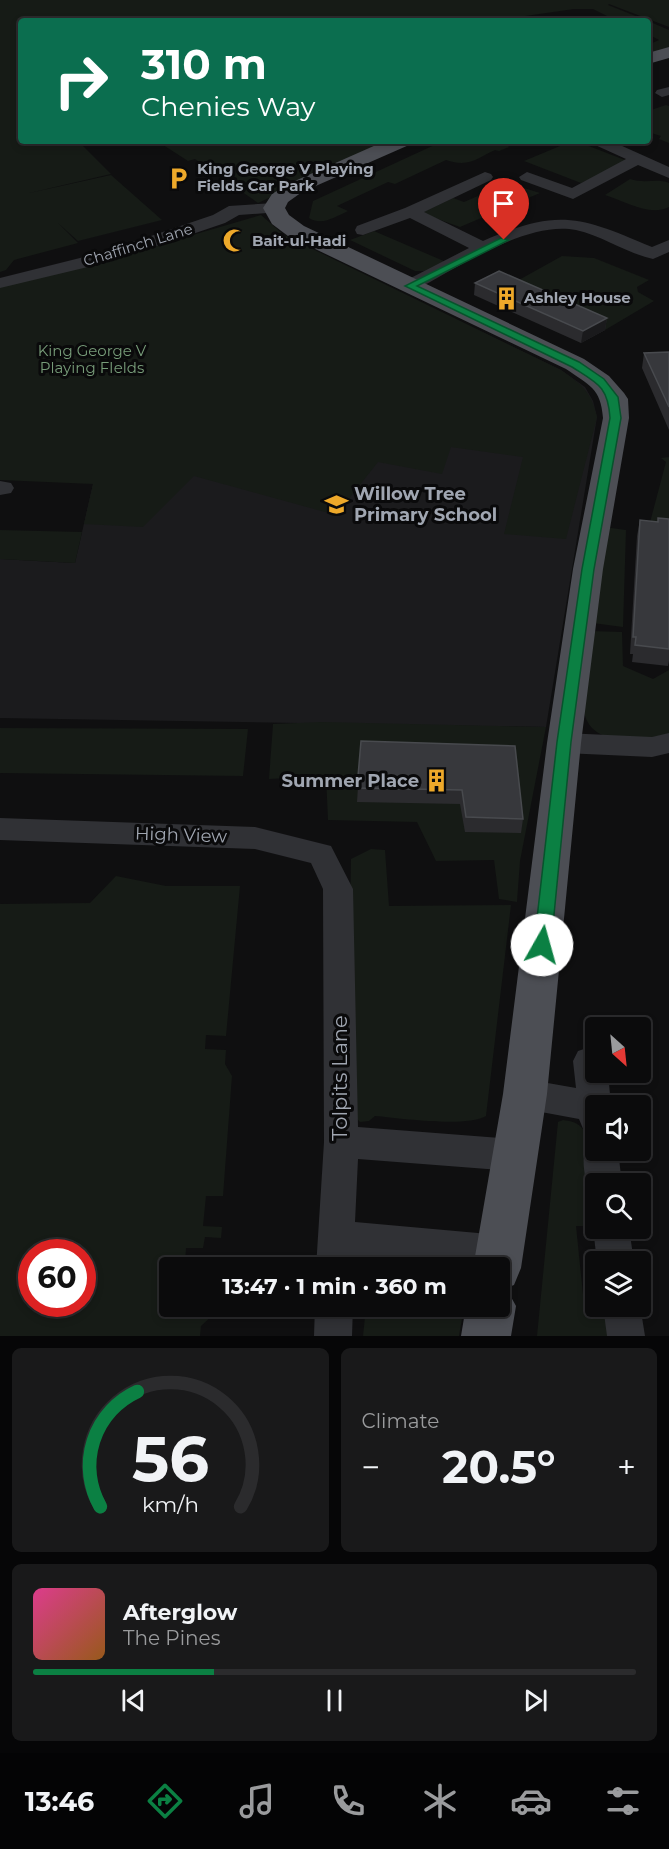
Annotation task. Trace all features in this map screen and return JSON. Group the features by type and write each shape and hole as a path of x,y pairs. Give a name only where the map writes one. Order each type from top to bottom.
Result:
{"main road":[{"path":"651,58 669,52"},
{"path":"395,144 295,188 279,198 274,208 280,219 296,231 575,364 600,381 615,399 616,418 590,558 564,742 525,1094 499,1257"},
{"path":"486,1336 489,1317"}],"street":[{"path":"605,144 669,172"},
{"path":"526,177 573,194 639,159"},
{"path":"363,230 411,212 485,177"},
{"name":"Chaffinch Lane","path":"0,283 86,262 148,243 219,219 235,210 252,207 274,208"},
{"path":"411,212 483,249"},
{"path":"409,286 525,231 560,223 576,225 661,257 669,245"},
{"path":"564,742 652,747 669,743"},
{"name":"High View","path":"0,830 255,838 321,854 338,889"},
{"name":"Tolpits Lane","path":"336,1253 341,1142 338,889"},
{"path":"525,1094 585,1111"},
{"path":"341,1142 514,1155"},
{"path":"336,1253 429,1257"},
{"path":"333,1336 334,1317"},
{"path":"623,1317 626,1336"}],"shaded area":[{"name":"Willow Tree Primary School","path":"329,258 561,370 585,387 593,401 597,417 546,727 0,718 0,559 75,563 93,484"}],"green space":[{"path":"0,0 669,0 669,27 651,20 651,18 609,4 640,18 611,18 593,9 574,9 511,18 18,18 18,144 81,144 111,174 25,194 111,175 162,220 78,241 58,223 78,243 14,260 6,270 0,272"},
{"path":"651,22 669,30 669,48 651,54 651,44 659,40 651,36"},
{"path":"669,106 669,143 659,139 661,136 651,133 651,110"},
{"path":"162,144 385,144 258,203 195,159 188,161"},
{"path":"436,144 506,144 509,147 499,151 495,150 467,162 446,160 395,184 388,182 337,206 348,211 324,221 309,218 313,201"},
{"path":"565,144 584,144 630,162 581,183 524,161"},
{"path":"630,179 669,183 669,207 662,210 645,209 605,195"},
{"path":"508,183 540,193 460,227 421,213 453,198 464,202"},
{"name":"King George V Playing FIelds","path":"261,215 284,235 561,370 585,389 597,417 566,539 504,534 523,457 451,447 442,474 378,462 336,515 194,476 143,527 84,524 93,484 0,480 0,287 97,263"},
{"path":"374,231 446,262 425,271 415,271 350,240"},
{"path":"562,256 594,258 649,280 637,287 638,292 654,301 605,330 506,287"},
{"path":"669,457 669,528 649,526 666,462 661,458"},
{"path":"604,527 626,530 623,627 593,623"},
{"path":"0,530 82,532 75,563 0,559"},
{"path":"590,631 622,632 623,666 653,679 669,670 669,734 634,739 610,738 591,726 584,710"},
{"path":"321,722 546,727 520,861 517,902 499,899 494,860 436,861 417,822 328,820 326,776 269,779 273,724"},
{"path":"0,728 248,729 243,776 0,773"},
{"path":"371,849 385,850 389,906 511,905 486,1116 476,1120 448,1122 375,1116 369,1121 360,1122 347,1108 351,859"},
{"path":"116,876 166,886 240,886 226,1036 206,1035 205,1049 226,1050 225,1064 232,1076 223,1196 206,1196 203,1226 222,1227 221,1238 205,1237 203,1248 186,1248 185,1257 159,1257 159,1317 211,1317 201,1326 200,1336 0,1336 0,904 90,903"},
{"path":"563,1120 581,1127 585,1133 585,1161 592,1161 593,1173 585,1173 585,1226 576,1226 585,1317 614,1317 617,1336 537,1336 558,1122"},
{"path":"365,1317 462,1317 459,1336 363,1336"}],"building":[{"path":"499,271 607,318 583,331 475,283"},
{"path":"669,352 669,407 644,353"},
{"path":"658,518 669,519 669,649 635,645 636,637 633,637 640,520 658,522"},
{"name":"Summer Place","path":"361,741 515,746 523,819 466,817 462,790 357,788"}],"place":[{"name":"King George V Playing Fields Car Park","path":"179,178"},
{"name":"Bait-ul-Hadi","path":"234,241"},
{"name":"Ashley House","path":"506,298"},
{"name":"Willow Tree Primary School","path":"336,504"},
{"name":"Summer Place","path":"437,781"}],"route":[{"path":"504,240 409,286 575,364 600,381 615,399 616,418 591,547 564,742 542,945"}]}
